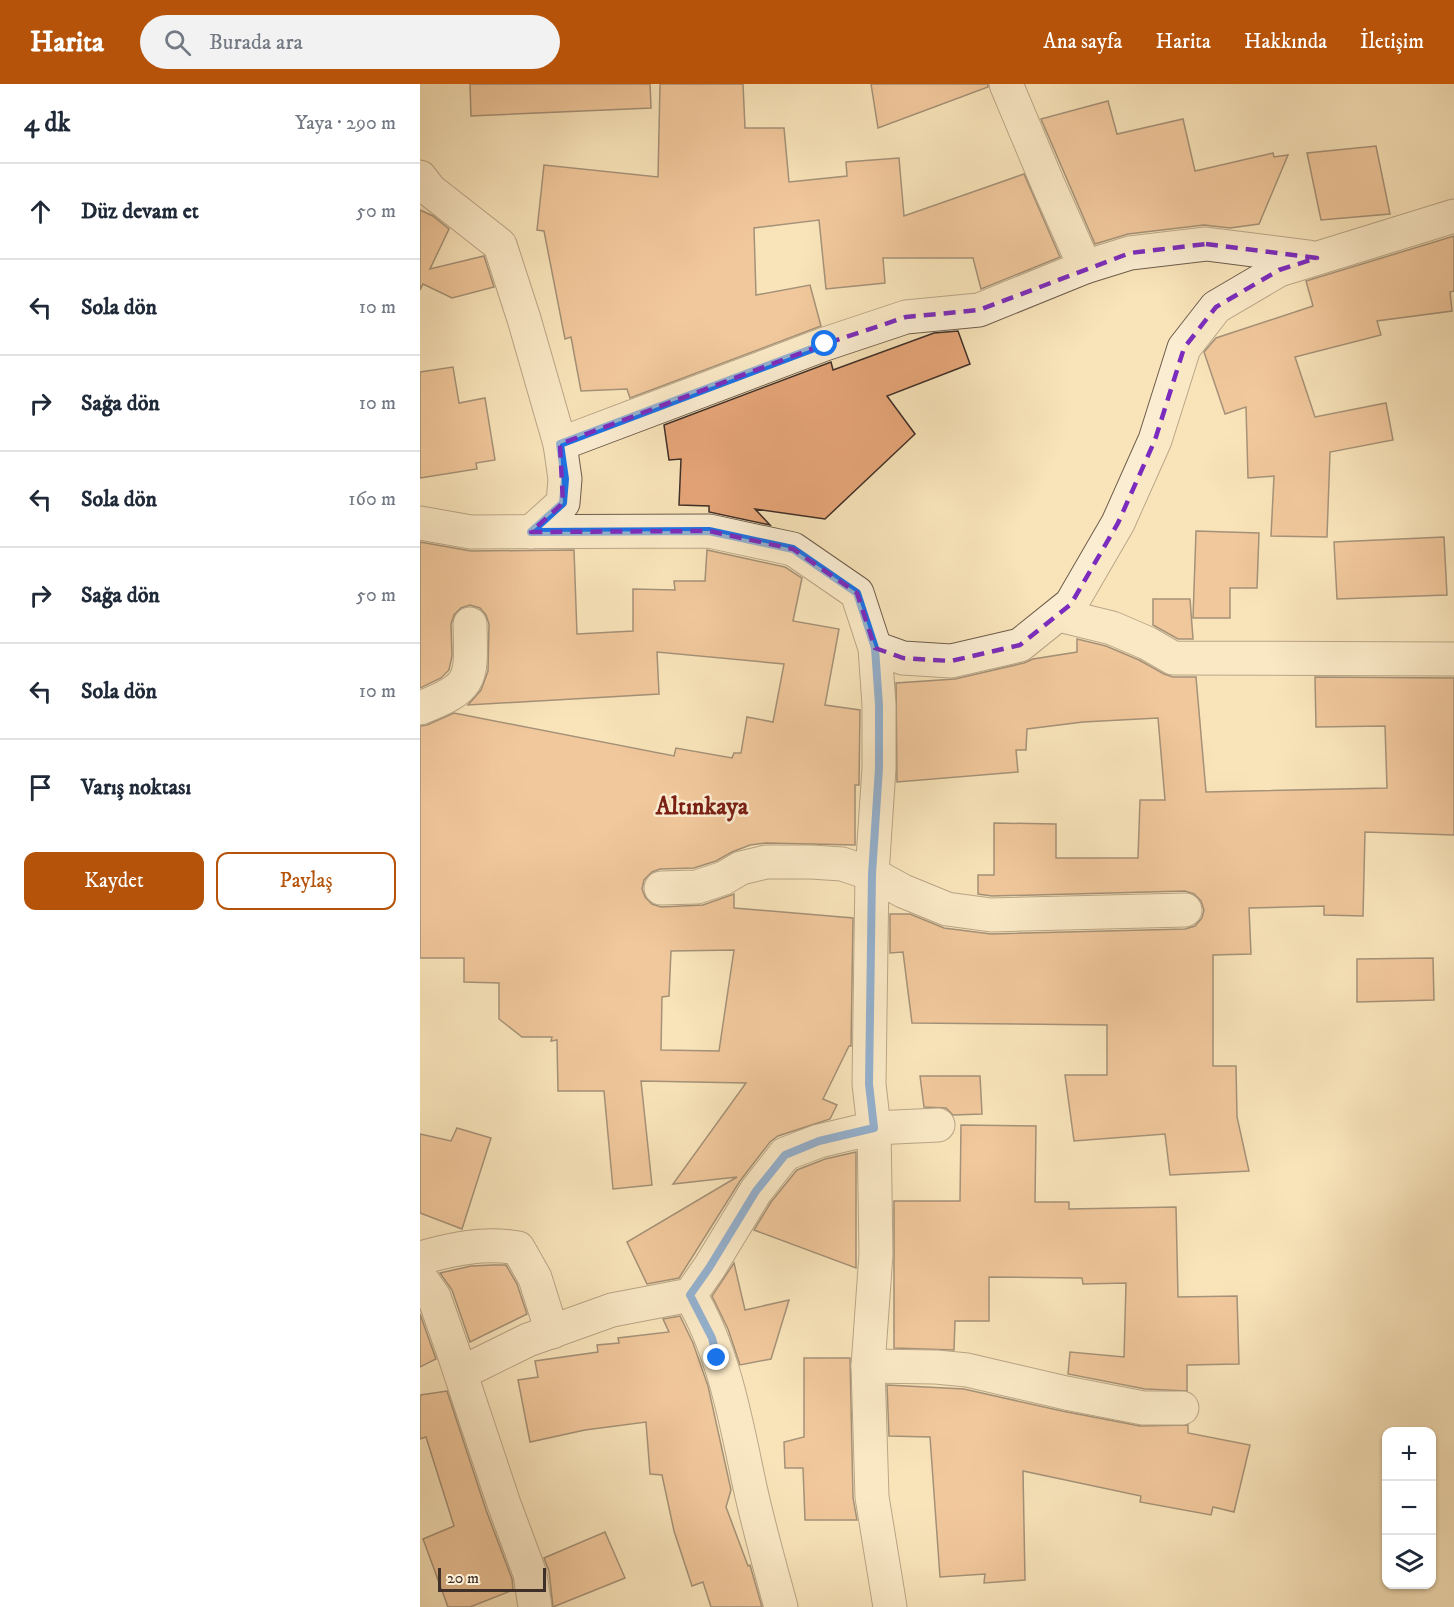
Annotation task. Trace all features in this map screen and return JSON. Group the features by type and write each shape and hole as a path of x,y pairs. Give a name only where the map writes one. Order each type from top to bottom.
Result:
{"street":[{"path":"1006,84 1085,267"},
{"path":"420,177 430,190 500,245 524,319 560,444 565,479 563,503 531,532"},
{"path":"875,648 903,658 951,661 1020,645 1071,604 1118,523 1155,440 1184,348 1216,307 1279,270 1454,216"},
{"path":"560,444 825,344 906,317 979,310 1085,267 1130,253 1206,244 1317,258"},
{"path":"420,523 471,532 709,531 793,549 857,593 875,648 879,705 879,768 872,874 869,1084 874,1128 876,1254 868,1366 872,1497 890,1607"},
{"path":"1059,615 1112,628 1147,643 1173,658 1454,659"},
{"path":"420,708 449,697 464,685 470,664 470,624"},
{"path":"661,888 697,887 724,878 741,868 766,862 811,862 842,864 872,874 903,891 947,909 991,915 1185,910"},
{"path":"461,1373 528,1340 612,1310 690,1295 756,1191 785,1155 819,1141 874,1128 938,1125"},
{"path":"420,1258 464,1246 499,1245 518,1248 535,1278 552,1332"},
{"path":"420,1277 434,1297 461,1373 504,1504 530,1574 535,1607"},
{"path":"690,1295 712,1338 743,1452 762,1541 781,1607"},
{"path":"868,1366 967,1370 1143,1408 1182,1408"}],"highlighted area":[{"path":"1206,244 1317,258 1279,270 1216,307 1184,348 1155,440 1118,523 1071,604 1020,645 951,661 903,658 875,648 857,593 793,549 709,531 531,532 563,503 560,444 825,344 906,317 979,310 1130,253"}],"building":[{"path":"470,84 650,84 651,108 471,116"},
{"path":"660,84 743,84 745,128 784,128 789,182 847,176 846,162 899,158 904,216 1024,174 1060,257 981,289 973,258 883,258 885,283 826,289 819,220 754,228 756,295 810,285 821,326 630,398 627,389 581,391 571,337 565,339 544,231 537,230 544,165 658,177"},
{"path":"871,84 988,84 988,87 878,128"},
{"path":"1108,101 1117,134 1183,119 1195,171 1273,153 1274,157 1288,155 1259,224 1230,228 1204,225 1128,234 1095,244 1041,119"},
{"path":"1376,146 1390,214 1321,220 1307,153"},
{"path":"420,210 433,216 449,229 430,269 484,256 494,287 452,298 423,284 420,290"},
{"path":"1454,236 1454,291 1450,292 1452,311 1377,321 1381,335 1295,357 1315,417 1386,403 1393,440 1330,452 1327,537 1271,536 1274,476 1248,478 1246,407 1225,414 1204,352 1216,338 1313,306 1306,281"},
{"path":"958,331 970,364 887,396 915,434 825,519 755,509 770,525 709,512 709,506 679,505 681,459 669,460 664,425 831,362 833,370 934,333"},
{"path":"453,367 459,403 485,398 495,460 476,463 477,469 420,478 420,372"},
{"path":"1196,531 1259,533 1257,588 1230,588 1230,618 1193,618"},
{"path":"1444,537 1447,595 1337,599 1334,542"},
{"path":"420,542 471,551 574,550 577,634 633,631 633,589 675,590 674,581 705,581 707,550 785,567 802,578 793,621 839,629 825,705 860,710 859,785 855,785 855,845 766,843 750,845 716,861 694,868 660,869 652,872 644,880 642,889 645,897 652,904 661,907 703,905 734,894 734,908 853,918 851,1046 823,1099 837,1105 830,1119 778,1136 770,1142 740,1181 679,1278 647,1284 627,1242 737,1177 673,1184 746,1083 641,1081 652,1185 613,1189 604,1091 558,1091 557,1040 551,1041 552,1037 522,1037 499,1019 499,983 464,982 464,958 420,958 420,726 454,713 674,756 676,748 732,758 734,753 741,753 747,717 773,722 784,664 657,652 659,694 468,705 481,690 488,671 489,624 480,608 470,605 461,608 454,615 451,624 452,656 449,670 441,678 420,688","holes":["734,950 719,1051 661,1050 662,997 669,996 671,951"]},
{"path":"1153,599 1190,599 1193,639 1178,639 1153,625"},
{"path":"1077,639 1106,646 1173,677 1196,677 1206,792 1387,788 1385,726 1316,727 1315,677 1454,678 1454,835 1365,832 1363,916 1324,915 1324,906 1249,908 1251,954 1213,955 1213,1066 1236,1066 1237,1117 1249,1171 1170,1175 1165,1134 1074,1141 1065,1075 1107,1075 1107,1025 912,1023 903,952 890,953 890,914 910,914 944,928 991,934 1185,929 1195,926 1202,918 1204,910 1201,901 1194,894 1185,891 992,896 978,894 978,875 994,875 994,823 1056,824 1056,858 1138,858 1140,800 1165,800 1158,718 1083,722 1027,729 1026,750 1016,750 1018,772 897,782 896,683 955,679 1033,659 1077,652"},
{"path":"1433,958 1434,1000 1357,1002 1357,959"},
{"path":"920,1076 980,1076 982,1114 953,1115 946,1108 924,1107"},
{"path":"961,1125 1036,1126 1035,1202 1069,1202 1069,1209 1176,1207 1178,1297 1237,1296 1239,1364 1187,1365 1187,1391 1145,1389 1068,1374 1070,1352 1124,1357 1126,1283 1083,1284 1082,1278 989,1277 989,1321 955,1321 954,1350 894,1348 894,1201 960,1201"},
{"path":"457,1128 491,1138 462,1229 420,1213 420,1134 451,1141"},
{"path":"856,1152 856,1268 754,1230 771,1202 797,1170 825,1159"},
{"path":"734,1263 745,1310 789,1300 771,1359 740,1365 728,1329 712,1296"},
{"path":"506,1265 517,1284 527,1314 470,1342 452,1290 440,1273 471,1266"},
{"path":"420,1314 436,1359 420,1367"},
{"path":"680,1316 693,1343 708,1386 731,1490 726,1507 748,1566 750,1565 762,1607 711,1607 703,1582 692,1586 674,1531 662,1475 650,1474 646,1422 585,1430 530,1442 518,1380 538,1377 535,1361 598,1352 597,1345 619,1343 618,1338 669,1332 663,1319"},
{"path":"804,1358 850,1358 853,1498 857,1520 805,1520 803,1468 785,1468 784,1442 804,1437"},
{"path":"887,1385 964,1389 1140,1426 1188,1425 1188,1433 1250,1445 1234,1512 1213,1507 1211,1515 1140,1502 1141,1496 1023,1471 1025,1580 984,1583 985,1574 940,1577 930,1437 889,1436"},
{"path":"447,1391 486,1510 512,1579 513,1590 470,1607 448,1607 423,1539 454,1526 426,1437 420,1439 420,1395"},
{"path":"605,1532 625,1578 553,1607 549,1571 544,1558"}],"district":[{"name":"Altınkaya","path":"702,806"}],"route":[{"path":"717,1358 712,1338 690,1295 756,1191 785,1155 819,1141 874,1128 869,1084 872,874 879,768 879,705 875,648 857,593 793,549 709,531 531,532 563,503 565,479 560,444 825,344"}]}
